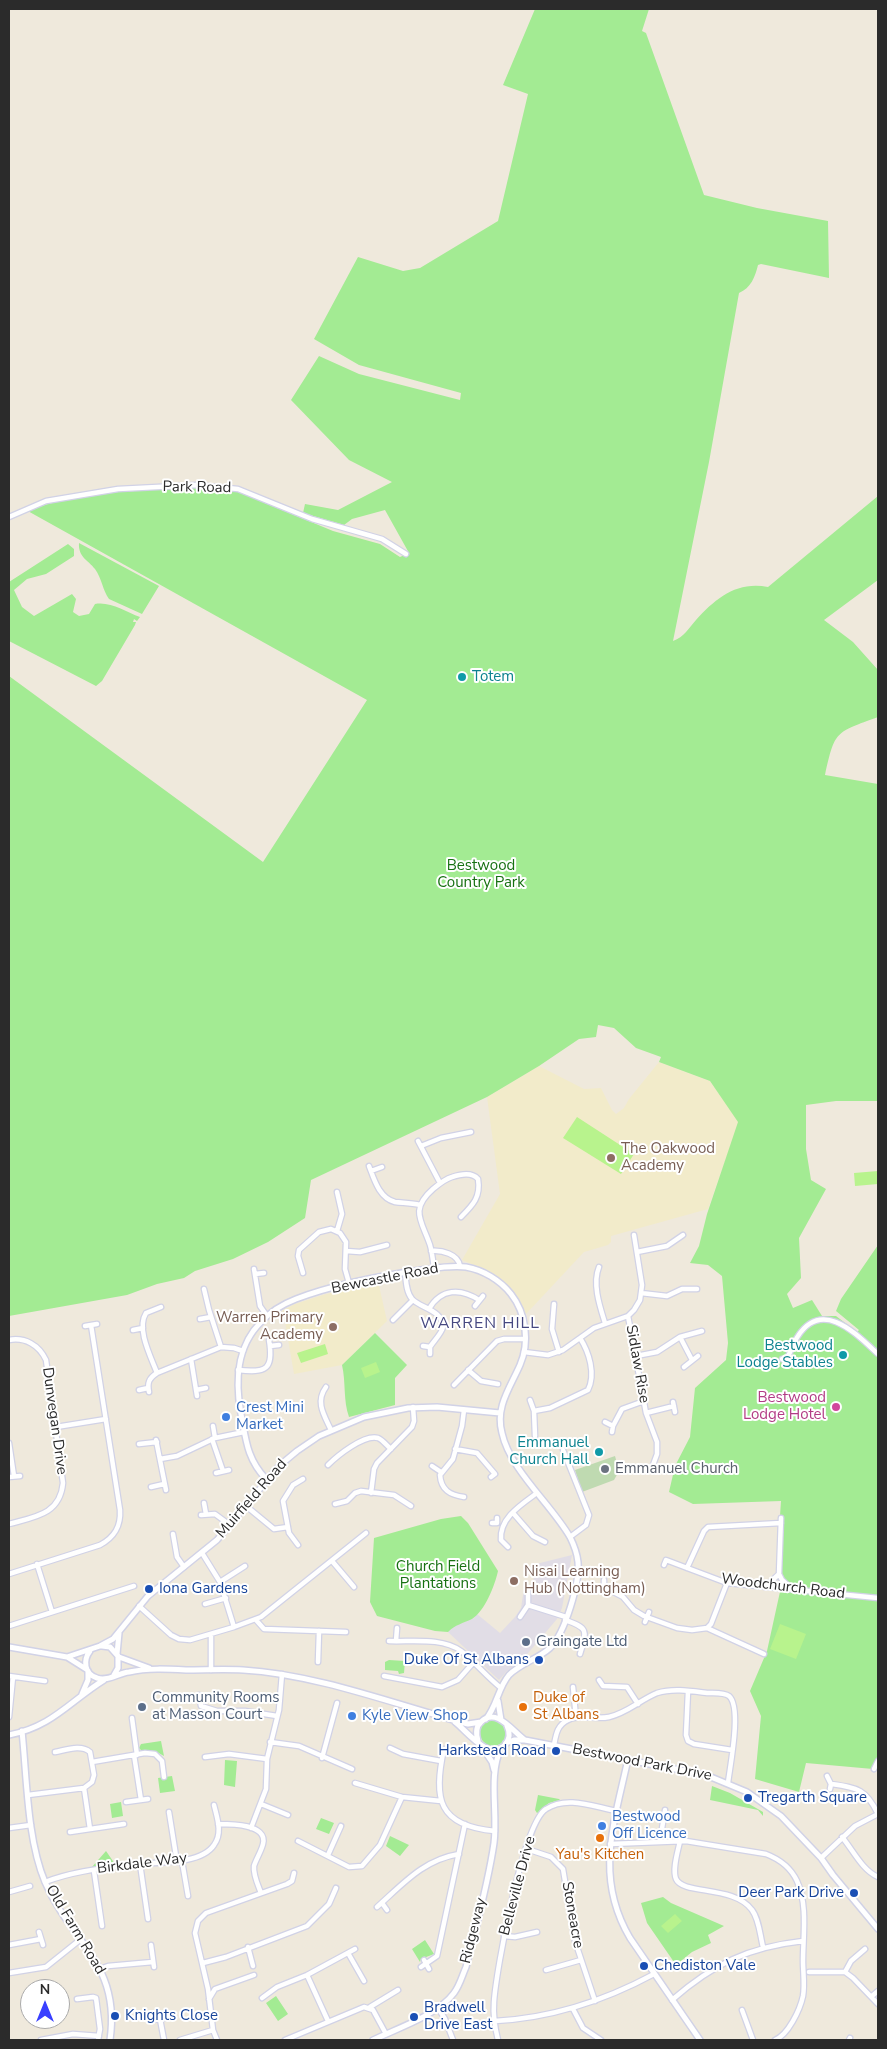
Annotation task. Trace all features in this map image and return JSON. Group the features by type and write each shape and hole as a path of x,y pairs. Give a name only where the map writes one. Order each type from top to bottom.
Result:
{"street":[{"name":"Park Road","path":"9,517 46,501 118,490 196,485 238,488 312,519 382,539 406,554"},
{"path":"464,1127 466,1133"},
{"path":"421,1146 440,1138 471,1132"},
{"path":"418,1141 440,1183"},
{"path":"382,1167 370,1169 386,1197 394,1202 420,1205"},
{"path":"434,1268 431,1252 420,1222 420,1205 426,1195 440,1183 456,1176 478,1175 478,1198 465,1216"},
{"path":"332,1199 337,1194 342,1214 337,1231"},
{"path":"304,1274 298,1256 299,1250 319,1232 328,1229 337,1231 344,1238 346,1252 345,1269 349,1283"},
{"path":"674,1233 678,1239"},
{"path":"524,1352 543,1355 559,1352 568,1348 605,1322 628,1316 638,1304 641,1293 634,1235"},
{"path":"637,1252 667,1246 683,1235"},
{"path":"346,1252 360,1252 384,1245 384,1252"},
{"path":"294,1247 299,1250"},
{"path":"431,1252 440,1251 450,1255 456,1258 460,1266"},
{"name":"Bewcastle Road","path":"266,1479 252,1462 244,1432 238,1396 238,1370 243,1351 252,1333 267,1316 296,1299 349,1283 434,1268 460,1266 475,1269 492,1277 511,1294 521,1313 526,1339 520,1366 505,1393 500,1413 501,1431 507,1448 537,1493 570,1537 576,1550 578,1569 566,1619 559,1637 550,1648 519,1667 507,1678 501,1688 498,1700 483,1720"},
{"path":"599,1267 594,1272 605,1322"},
{"path":"296,1269 302,1268"},
{"path":"264,1273 255,1272 260,1306 267,1316"},
{"path":"405,1272 408,1291 413,1300 429,1309 439,1318 443,1328"},
{"path":"692,1282 692,1288"},
{"path":"204,1289 202,1295 222,1347"},
{"path":"641,1293 667,1296 682,1289 697,1289"},
{"path":"429,1309 436,1299 448,1292 466,1293 481,1298 475,1306"},
{"path":"393,1320 413,1300"},
{"path":"554,1304 552,1329 559,1352"},
{"path":"157,1373 143,1328 144,1315 150,1310 161,1307"},
{"path":"154,1309 155,1314"},
{"path":"393,1311 397,1316"},
{"path":"553,1311 559,1312"},
{"name":"Sidlaw Rise","path":"628,1316 646,1413 657,1442 654,1462 649,1458"},
{"path":"200,1319 211,1317"},
{"path":"782,1359 786,1360 798,1336 807,1325 827,1319 844,1326 878,1354"},
{"path":"9,1574 100,1545 110,1539 117,1530 120,1521 94,1325 85,1326"},
{"path":"636,1356 657,1352 680,1337 699,1332 695,1326"},
{"path":"133,1330 143,1328"},
{"path":"443,1328 450,1329"},
{"path":"430,1354 430,1347 443,1328"},
{"path":"680,1337 692,1360"},
{"path":"534,1411 550,1408 588,1390 592,1380 589,1356 580,1338"},
{"path":"454,1385 456,1379 499,1340 526,1339"},
{"name":"Dunvegan Drive","path":"9,1340 22,1340 39,1348 48,1364 63,1483 60,1498 52,1510 45,1514 9,1524"},
{"path":"238,1370 255,1371 266,1368 271,1360 269,1340"},
{"path":"270,1346 279,1345"},
{"path":"423,1346 430,1347"},
{"path":"139,1390 149,1390 150,1379 157,1373 222,1347 243,1351"},
{"path":"684,1367 698,1356"},
{"path":"191,1359 197,1396"},
{"path":"468,1370 478,1379 495,1384 491,1390"},
{"path":"196,1390 206,1388"},
{"path":"318,1388 324,1389 321,1408 331,1430"},
{"path":"530,1400 534,1411 535,1436"},
{"path":"612,1432 622,1409 644,1401"},
{"path":"371,1492 375,1466 412,1427 414,1422 413,1407"},
{"name":"Muirfield Road","path":"100,1646 108,1642 119,1632 139,1606 202,1553 230,1525 266,1479 297,1451 331,1430 375,1413 413,1407 500,1413"},
{"name":"Sidlaw Rise","path":"646,1413 674,1407"},
{"path":"464,1410 462,1426 451,1462 441,1472 442,1485 453,1498 464,1497"},
{"path":"56,1427 106,1419"},
{"path":"605,1422 613,1426"},
{"path":"213,1426 213,1439 223,1471"},
{"path":"529,1430 535,1430"},
{"path":"160,1459 177,1456 213,1439 244,1432"},
{"path":"328,1465 350,1447 373,1438 382,1440 390,1449"},
{"path":"138,1444 156,1441 166,1490"},
{"path":"9,1444 11,1477 20,1476"},
{"path":"475,1452 476,1444"},
{"path":"455,1450 475,1452 489,1464 495,1474 491,1477"},
{"path":"330,1455 334,1459"},
{"path":"562,1455 589,1515 586,1526 570,1537"},
{"path":"432,1466 441,1472"},
{"path":"216,1473 229,1470"},
{"path":"298,1545 289,1533 284,1501 295,1483 303,1479"},
{"path":"295,1483 299,1490"},
{"path":"151,1487 164,1484"},
{"path":"335,1504 349,1500 357,1492 371,1492 390,1495 411,1506"},
{"path":"499,1549 506,1545 501,1537 504,1526 513,1513 537,1493"},
{"path":"340,1496 342,1502"},
{"path":"399,1506 403,1501"},
{"path":"204,1503 203,1514 218,1514 230,1525"},
{"path":"246,1506 274,1529 288,1527"},
{"path":"513,1513 529,1532 542,1543"},
{"path":"687,1568 704,1531 708,1527 781,1520 779,1574 782,1580 793,1590"},
{"path":"495,1521 504,1526"},
{"path":"358,1532 361,1537"},
{"path":"139,1606 175,1637 190,1640 234,1628 256,1620 366,1533"},
{"path":"173,1534 177,1557 184,1567"},
{"path":"168,1542 174,1541"},
{"path":"202,1553 220,1582 234,1628"},
{"path":"332,1560 354,1587"},
{"name":"Woodchurch Road","path":"664,1565 666,1560 727,1583 878,1598"},
{"path":"37,1564 52,1612"},
{"path":"220,1582 244,1567 245,1573"},
{"path":"765,1587 779,1574"},
{"path":"604,1580 602,1589 623,1596 634,1610 647,1617 677,1628 695,1630 707,1628 764,1654"},
{"path":"707,1628 711,1624 727,1583"},
{"path":"9,1626 134,1586"},
{"path":"125,1589 127,1595"},
{"path":"520,1617 528,1605 528,1591"},
{"path":"205,1604 226,1598"},
{"path":"528,1605 580,1625 586,1635 580,1654"},
{"path":"256,1620 264,1628 346,1632"},
{"path":"396,1641 397,1628"},
{"path":"318,1631 318,1662"},
{"path":"111,1677 118,1668 119,1632"},
{"path":"211,1634 211,1670"},
{"path":"389,1641 447,1645 462,1652 501,1688"},
{"path":"9,1647 67,1656 100,1646 110,1647 118,1656 153,1669"},
{"path":"80,1697 88,1680 86,1660 93,1648"},
{"path":"582,1648 588,1650"},
{"path":"67,1656 87,1670 94,1678 105,1680"},
{"path":"311,1656 318,1656"},
{"path":"384,1676 408,1679 442,1687 458,1680 473,1663"},
{"path":"9,1735 22,1732 54,1717 111,1677 153,1669 241,1670 282,1674 313,1680 468,1724 494,1717 502,1720 507,1726 509,1734 506,1743 501,1748 489,1750 452,1720"},
{"path":"251,1828 266,1789 267,1759 277,1716 282,1674"},
{"path":"9,1717 12,1712 11,1676 45,1681"},
{"path":"38,1686 39,1680"},
{"path":"599,1680 603,1686 627,1687 638,1704"},
{"path":"572,1687 576,1717"},
{"path":"688,1691 686,1734 688,1741 694,1744 732,1750"},
{"path":"554,1745 560,1726 566,1720 576,1717 608,1717 661,1692 688,1691 725,1694 730,1698 736,1720 728,1783"},
{"path":"198,1695 201,1706 212,1710 245,1710 277,1716"},
{"name":"Bewcastle Road","path":"498,1700 502,1720"},
{"path":"322,1758 337,1703"},
{"path":"327,1712 334,1714"},
{"path":"132,1718 141,1800"},
{"path":"480,1744 476,1734 483,1720"},
{"name":"Bestwood Park Drive","path":"507,1726 525,1740"},
{"name":"Old Farm Road","path":"22,1732 35,1852 45,1882 100,1969 109,1997 111,2012 110,2040"},
{"name":"Bestwood Park Drive","path":"506,1743 525,1740 706,1775 753,1795 773,1809 821,1858 878,1929"},
{"path":"270,1742 299,1746 322,1758 352,1769"},
{"name":"Ridgeway","path":"480,1744 492,1762 495,1773"},
{"path":"28,1795 84,1788 90,1785 93,1779 90,1752 81,1748 55,1752"},
{"path":"390,1748 403,1754 441,1761"},
{"name":"Ridgeway","path":"373,2040 384,2037 438,2008 455,1991 466,1967 487,1879 495,1831 495,1773 501,1748"},
{"path":"444,1749 441,1761 441,1801 445,1810 465,1824 495,1831"},
{"path":"92,1762 155,1754 162,1761 164,1777"},
{"path":"205,1757 229,1754 267,1759"},
{"path":"628,1759 610,1844 609,1873 616,1910 625,1930 700,2040"},
{"path":"874,1769 878,1761"},
{"path":"163,1771 169,1770"},
{"path":"821,1858 856,1826 878,1814 870,1798 865,1793 831,1786 827,1776"},
{"path":"354,1783 402,1797 441,1801"},
{"path":"84,1788 90,1829"},
{"path":"298,1841 350,1867 364,1865 380,1845 402,1797"},
{"path":"126,1802 148,1799"},
{"name":"Belleville Drive","path":"498,2040 494,1998 504,1936 527,1849 538,1816 544,1810 553,1806 571,1802 617,1811"},
{"path":"261,1804 288,1815"},
{"path":"214,1805 218,1824 238,1824 260,1832 262,1835 264,1841 254,1867 254,1873 261,1893"},
{"path":"170,1812 168,1820 188,1896"},
{"path":"660,1841 663,1814"},
{"path":"117,1818 118,1825"},
{"path":"70,1832 124,1824"},
{"name":"Birkdale Way","path":"45,1882 63,1875 140,1864 180,1861 204,1854 213,1848 218,1836 218,1824"},
{"path":"421,1967 437,1956 445,1932 465,1824"},
{"path":"9,1828 31,1826"},
{"path":"328,1855 341,1826"},
{"path":"332,1830 338,1832"},
{"path":"842,1837 859,1860 873,1875 878,1877"},
{"path":"610,1844 680,1840 766,1854 781,1862 793,1874 801,1892 803,1908 803,1997 788,2030 775,2040"},
{"path":"680,1840 675,1872 678,1882 685,1886 733,1895 743,1900 755,1914 763,1947"},
{"name":"Stoneacre","path":"527,1849 552,1857 563,1869 573,1927 581,1960 595,2001"},
{"path":"261,1850 268,1850"},
{"path":"377,1907 423,1866 448,1856 459,1854"},
{"path":"140,1864 148,1919"},
{"path":"94,1871 102,1926"},
{"path":"218,2040 213,2030 208,1989 196,1926 201,1916 206,1913 287,1884 292,1881 294,1873"},
{"path":"22,1882 23,1888"},
{"path":"9,1892 30,1886"},
{"path":"187,1889 193,1888"},
{"path":"203,1963 226,1957 307,1926 329,1904 336,1888"},
{"path":"382,1903 387,1910"},
{"path":"39,1932 43,1945"},
{"path":"504,1936 532,1936 537,1932"},
{"path":"9,1945 41,1939"},
{"path":"9,1973 46,1967 81,1939"},
{"path":"672,2000 698,1978 716,1967 763,1947 803,1941"},
{"path":"100,1969 154,1965 151,1945"},
{"path":"248,1947 253,1966"},
{"path":"262,1998 277,1987 307,1975 355,1949"},
{"path":"845,1972 851,1960 865,1949"},
{"path":"348,1953 364,1982"},
{"path":"846,1956 851,1960"},
{"path":"546,1970 581,1960"},
{"path":"810,1972 845,1972 872,1996 878,2004"},
{"path":"495,2021 534,2018 573,2009 617,1993 654,1974"},
{"path":"209,1999 215,1989 254,1975"},
{"path":"307,1975 328,2021"},
{"path":"285,2040 358,2008 370,2007 398,1990"},
{"path":"872,1996 878,1991"},
{"path":"393,1993 397,1999"},
{"path":"41,2040 73,2034 99,2038 96,1998 77,1999"},
{"path":"370,2007 376,2013 384,2037"},
{"path":"438,2008 445,2019 453,2040"},
{"path":"573,2009 583,2028 601,2040"},
{"path":"742,2010 753,2040"},
{"path":"744,2015 751,2013"},
{"path":"152,2020 172,2017"},
{"path":"160,2019 164,2040"},
{"path":"180,2040 213,2030"}],"shaded area":[{"name":"The Oakwood Academy","path":"659,1062 710,1081 739,1122 708,1209 611,1236 611,1242 608,1245 584,1252 526,1314 516,1295 501,1280 488,1271 462,1260 500,1194 487,1097 539,1066 584,1089 601,1088 616,1114 624,1108"},
{"name":"Warren Primary Academy","path":"378,1281 387,1321 342,1365 294,1374 283,1310 323,1295"},
{"path":"572,1555 562,1608 557,1619 524,1658 499,1680 448,1632 454,1626 474,1618 477,1614 500,1633 521,1608 524,1589 532,1589 536,1564"}],"green space":[{"name":"Bestwood Country Park","path":"535,9 649,9 642,31 646,33 704,195 757,208 828,221 829,278 761,264 758,265 754,278 749,285 739,293 709,462 673,641 683,635 719,598 737,589 757,586 768,587 878,496 878,580 824,620 853,642 878,670 878,717 853,726 839,735 831,749 825,775 878,784 878,1101 836,1101 806,1105 806,1149 811,1180 826,1189 799,1238 801,1278 787,1294 793,1308 812,1300 822,1316 836,1316 857,1332 859,1330 836,1311 841,1299 878,1245 878,1757 873,1769 806,1763 799,1792 755,1779 761,1716 750,1691 767,1651 783,1578 781,1566 783,1516 780,1516 781,1501 693,1504 669,1492 675,1466 690,1437 695,1388 726,1360 728,1343 722,1276 708,1265 690,1263 699,1246 707,1214 738,1122 710,1081 659,1062 661,1057 636,1048 614,1028 598,1025 596,1037 579,1039 539,1066 487,1097 311,1180 305,1218 268,1242 233,1259 195,1271 184,1278 157,1284 127,1295 9,1316 9,676 263,862 367,700 26,510 63,500 103,493 197,487 236,491 333,531 380,544 400,557 409,553 385,510 352,519 344,525 303,513 305,504 338,510 392,482 349,460 291,400 319,356 359,374 460,400 461,393 359,365 314,339 358,257 403,271 420,268 498,221 528,94 503,85"},
{"path":"79,543 159,586 142,614 109,599 95,569 80,552"},
{"path":"68,544 74,549 74,556 46,574 27,579 14,590 22,607 34,616 72,594 76,599 73,612 79,616 89,614 95,604 101,603 112,605 140,617 137,621 134,619 135,625 102,681 96,686 9,641 9,582"},
{"path":"577,1117 634,1154 621,1174 563,1138"},
{"path":"878,1171 878,1184 855,1186 854,1173"},
{"path":"375,1333 407,1365 395,1378 395,1405 349,1417 342,1365"},
{"path":"325,1344 328,1354 301,1363 297,1353"},
{"path":"376,1362 380,1372 365,1378 361,1368"},
{"path":"615,1456 619,1471 614,1480 582,1492 575,1470"},
{"name":"Church Field Plantations","path":"461,1516 468,1523 498,1571 492,1590 477,1615 448,1632 435,1631 377,1616 370,1602 374,1538 441,1519"},
{"path":"780,1624 806,1634 796,1659 770,1649"},
{"path":"389,1660 405,1661 404,1673 399,1674 398,1671 385,1670 385,1662"},
{"path":"493,1720 502,1724 506,1733 502,1742 493,1746 484,1742 480,1733 484,1724"},
{"path":"161,1741 164,1756 155,1751 141,1750 139,1748 141,1744"},
{"path":"225,1760 237,1761 235,1787 224,1785"},
{"path":"172,1776 175,1791 160,1793 158,1778"},
{"path":"712,1786 730,1793 763,1812 763,1816 758,1810 710,1800"},
{"path":"538,1795 560,1800 549,1803 537,1813 535,1810"},
{"path":"121,1802 123,1816 112,1818 110,1804"},
{"path":"321,1818 334,1823 329,1834 316,1829"},
{"path":"390,1836 409,1845 400,1856 386,1846"},
{"path":"106,1851 115,1864 92,1867"},
{"path":"663,1897 671,1903 724,1926 708,1935 711,1943 692,1952 676,1965 647,1923 641,1903"},
{"path":"675,1914 682,1921 668,1933 661,1926"},
{"path":"425,1940 434,1954 421,1959 420,1962 412,1949"},
{"path":"276,1996 288,2014 278,2021 266,2003"}],"place":[{"name":"Totem","path":"462,677"},
{"name":"The Oakwood Academy","path":"611,1158"},
{"name":"Warren Primary Academy","path":"333,1327"},
{"name":"Bestwood Lodge Stables","path":"843,1355"},
{"name":"Bestwood Lodge Hotel","path":"836,1407"},
{"name":"Crest Mini Market","path":"226,1417"},
{"name":"Emmanuel Church Hall","path":"599,1452"},
{"name":"Emmanuel Church","path":"605,1469"},
{"name":"Nisai Learning Hub (Nottingham)","path":"514,1581"},
{"name":"Iona Gardens","path":"149,1589"},
{"name":"Graingate Ltd","path":"526,1642"},
{"name":"Duke Of St Albans","path":"539,1660"},
{"name":"Community Rooms at Masson Court","path":"142,1707"},
{"name":"Duke of St Albans","path":"523,1707"},
{"name":"Kyle View Shop","path":"352,1716"},
{"name":"Harkstead Road","path":"556,1751"},
{"name":"Tregarth Square","path":"748,1798"},
{"name":"Bestwood Off Licence","path":"602,1826"},
{"name":"Yau's Kitchen","path":"600,1838"},
{"name":"Deer Park Drive","path":"854,1893"},
{"name":"Chediston Vale","path":"644,1966"},
{"name":"Knights Close","path":"115,2016"},
{"name":"Bradwell Drive East","path":"414,2017"}],"district":[{"name":"WARREN HILL","path":"480,1324"}]}
